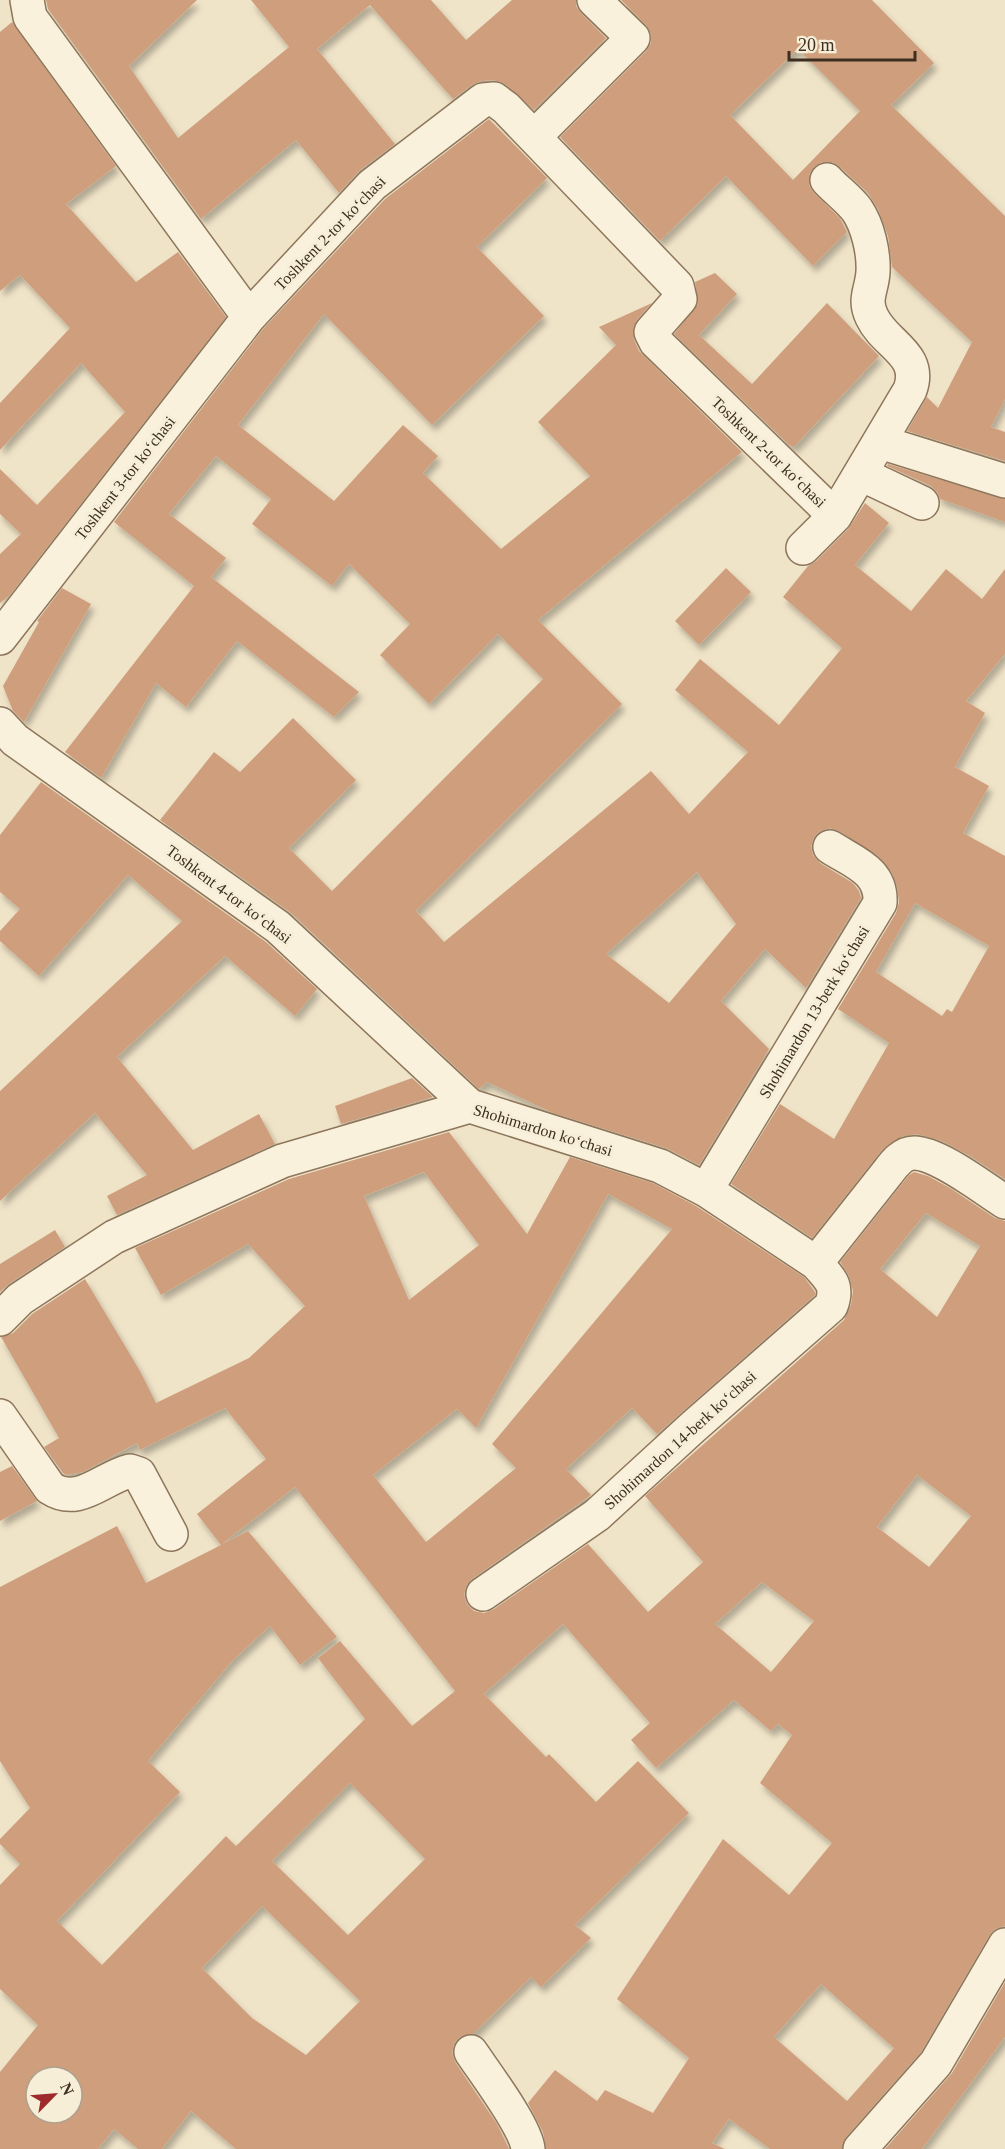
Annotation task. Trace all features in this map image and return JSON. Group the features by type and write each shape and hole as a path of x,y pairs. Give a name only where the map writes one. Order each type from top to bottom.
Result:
{"street":[{"path":"27,0 30,17 249,317"},
{"path":"534,137 633,38 594,0"},
{"name":"Toshkent 2-tor koʻchasi","path":"249,317 372,185 483,100 494,99 534,137 677,286 680,299 651,332 656,342 835,516"},
{"name":"Toshkent 2-tor koʻchasi","path":"803,548 835,516 914,380 908,359 877,327 871,315 867,301 873,272 869,238 857,210 827,180"},
{"name":"Toshkent 3-tor koʻchasi","path":"0,638 249,317"},
{"path":"880,442 1005,481"},
{"path":"861,474 922,503"},
{"name":"Toshkent 4-tor koʻchasi","path":"0,724 15,740 278,927 470,1106"},
{"name":"Shohimardon 13-berk koʻchasi","path":"706,1190 880,903 881,891 878,881 870,873 830,847"},
{"name":"Shohimardon koʻchasi","path":"0,1319 20,1299 114,1237 282,1161 470,1106 660,1166 706,1190 816,1263"},
{"path":"816,1263 900,1158 913,1152 938,1159 1005,1202"},
{"name":"Shohimardon 14-berk koʻchasi","path":"483,1594 597,1515 831,1306 836,1295 833,1282 816,1263"},
{"path":"0,1416 50,1488 60,1495 70,1496 81,1493 130,1470 139,1474 171,1534"},
{"path":"860,2149 936,2063 1005,1946"},
{"path":"471,2052 520,2128 528,2142 528,2149"}],"building":[{"path":"46,0 197,0 129,66 178,138 289,47 251,0 431,0 466,40 512,0 576,0 576,6 581,13 606,38 534,110 505,84 493,80 481,81 472,85 453,99 370,5 317,49 395,144 360,170 339,193 296,140 201,219 48,9"},
{"path":"621,0 872,0 934,63 891,105 1005,216 1005,399 991,427 1005,432 1005,461 907,431 927,397 938,408 972,342 892,267 888,236 878,209 868,193 840,167 832,162 822,162 814,167 809,175 809,185 813,192 840,218 847,232 813,266 726,176 660,241 560,137 646,51 651,43 651,34 646,25","holes":["798,49 860,111 793,180 730,115"]},
{"path":"12,22 116,166 66,204 136,282 178,252 226,317 10,595 0,603 0,554 21,534 0,514 0,469 37,505 125,412 81,363 0,450 0,403 70,328 20,275 0,291 0,32"},
{"path":"489,119 547,178 477,247 544,316 432,425 324,314 238,425 334,501 403,425 438,456 423,473 501,549 590,476 538,422 616,345 599,327 652,303 637,320 633,329 634,340 639,351 742,452 538,620 622,704 416,911 444,942 651,771 689,814 748,752 675,690 700,659 779,725 842,648 783,597 808,566 848,529 865,503 889,523 855,565 911,611 946,569 982,599 1005,569 1005,654 966,701 985,713 955,767 989,786 963,833 1005,856 1005,1179 942,1141 917,1134 904,1136 882,1150 812,1238 731,1184 780,1104 834,1139 889,1043 838,1009 896,913 899,902 897,887 892,873 878,856 839,831 830,828 820,831 814,837 811,846 813,855 820,863 853,883 861,898 806,988 765,949 721,1001 769,1049 699,1165 666,1148 553,1113 487,1082 479,1089 291,913 160,820 214,752 240,772 293,718 356,780 289,848 332,891 543,679 498,634 429,704 380,655 410,624 349,564 332,586 252,524 271,499 216,456 169,514 226,558 211,577 359,692 334,717 237,641 186,707 156,683 101,778 65,752 194,586 114,522 263,329 385,199","holes":["697,872 736,924 669,1003 606,954","915,903 989,946 952,1012 947,1009 942,1016 876,972"]},
{"path":"715,273 737,294 699,335 752,384 827,303 879,356 794,447 789,445 674,334 698,304 695,282"},
{"path":"888,464 1005,499 1005,522 940,499 931,486 887,466"},
{"path":"726,568 751,592 699,645 675,621"},
{"path":"62,588 91,604 24,722 13,711 3,686 39,622 37,621"},
{"path":"41,782 266,942 317,989 295,1016 225,956 117,1057 193,1150 259,1114 275,1144 117,1215 107,1196 147,1175 95,1113 0,1201 0,1091 182,921 128,875 39,976 0,941 0,931 20,909 0,892 0,835"},
{"path":"412,1078 433,1097 341,1124 335,1106"},
{"path":"449,1132 527,1234 570,1157 653,1183 696,1206 804,1277 815,1295 657,1434 632,1408 566,1469 591,1495 472,1579 466,1586 464,1595 467,1604 474,1611 484,1613 494,1609 588,1544 648,1612 703,1562 645,1496 844,1320 851,1304 853,1291 849,1276 840,1262 909,1175 914,1172 928,1176 995,1218 1005,1221 1005,1926 995,1929 989,1936 921,2052 846,2137 842,2149 770,2149 729,2119 712,2143 725,2149 546,2149 543,2132 528,2103 555,2070 597,2101 605,2090 653,2113 689,2058 617,1999 723,1839 789,1895 832,1843 760,1783 792,1735 778,1724 771,1731 734,1700 656,1768 631,1740 650,1723 563,1624 484,1694 546,1757 549,1754 596,1802 638,1761 689,1813 575,1925 591,1938 541,1987 531,1977 473,2034 461,2036 454,2043 452,2053 455,2062 497,2124 509,2149 236,2149 191,2111 162,2149 138,2149 114,2129 98,2149 0,2149 0,2072 38,2025 0,1989 0,1885 20,1864 0,1844 0,1839 30,1808 0,1761 0,1587 117,1526 146,1583 221,1545 197,1514 266,1459 225,1408 140,1450 137,1443 83,1472 66,1475 44,1447 59,1438 1,1337 13,1333 32,1314 85,1279 140,1371 156,1403 249,1358 305,1306 248,1244 161,1295 135,1248 289,1179","holes":["424,1172 479,1245 409,1300 364,1196","608,1194 672,1229 492,1444 516,1468 426,1542 373,1475 457,1409 476,1428","926,1213 980,1246 937,1317 880,1269","917,1475 971,1516 929,1567 877,1527","295,1487 455,1691 412,1726 340,1641 318,1658 365,1719 236,1846 226,1836 102,1965 57,1921 180,1792 148,1761 233,1660 270,1626 300,1665 337,1637 248,1531 222,1544","762,1582 814,1621 771,1672 715,1624","350,1783 425,1859 348,1935 272,1861","262,1906 360,2001 306,2055 252,2018 202,1968","821,1984 894,2048 847,2101 774,2037"]},
{"path":"55,1230 65,1247 0,1292 0,1264"},
{"path":"12,1466 37,1501 0,1521 0,1472"},
{"path":"1005,1982 1005,2037 922,2149 885,2149 952,2073"}]}
